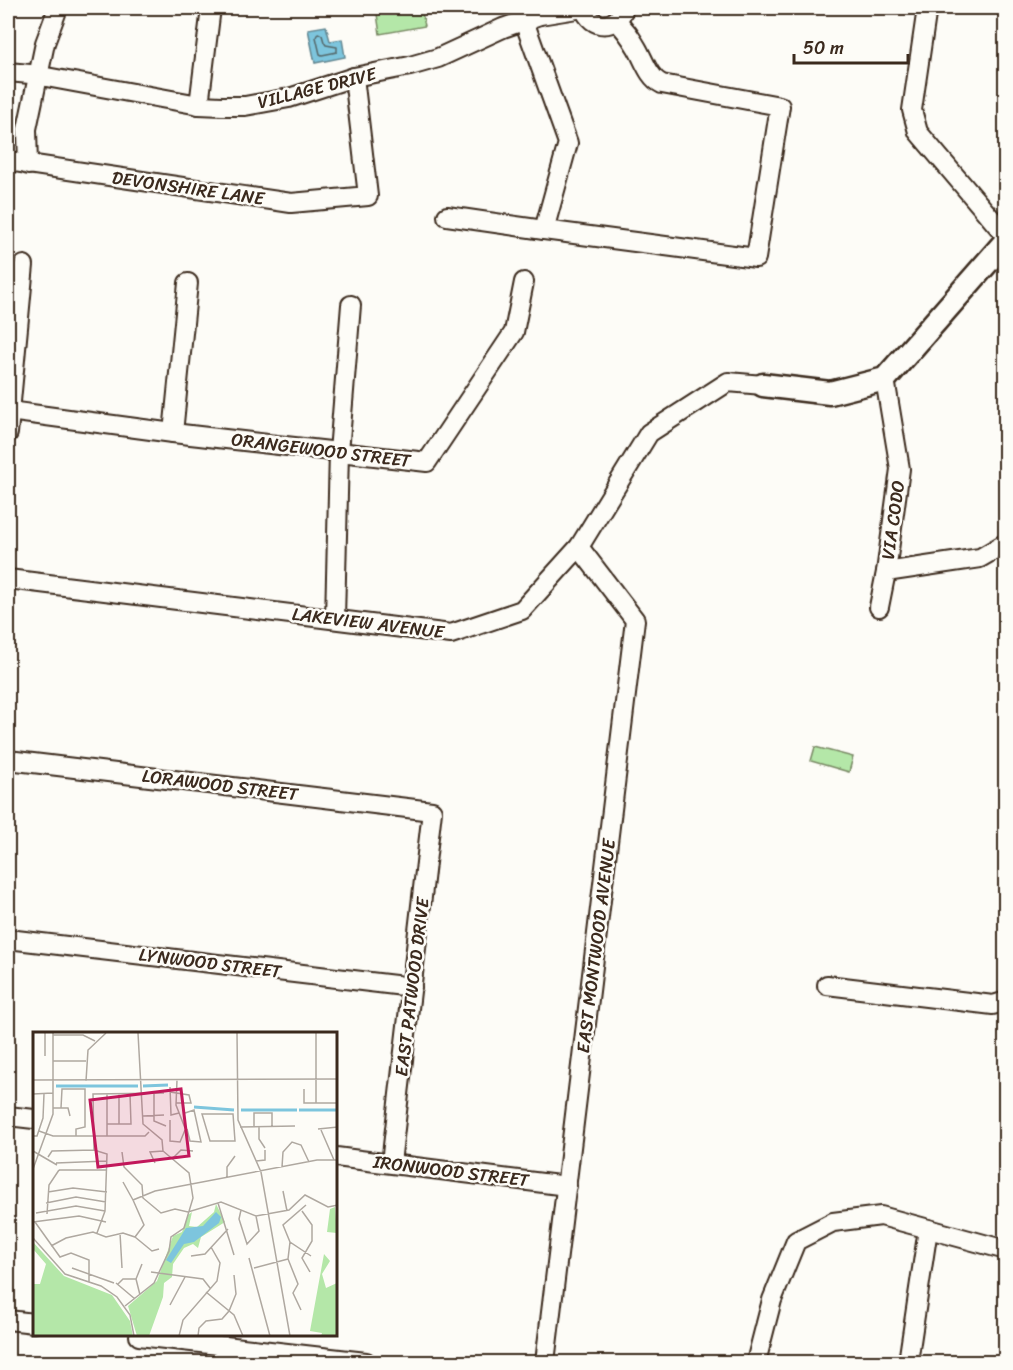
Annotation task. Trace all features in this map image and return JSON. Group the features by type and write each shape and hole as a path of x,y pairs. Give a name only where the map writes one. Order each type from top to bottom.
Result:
{"street":[{"path":"28,165 27,129 45,43 58,8"},
{"path":"199,105 211,8"},
{"path":"447,216 756,258 780,106 656,81 625,30 620,14 605,25 594,22 584,8"},
{"name":"VILLAGE DRIVE","path":"8,72 39,75 199,105 233,106 268,103 354,77 438,58 527,16 584,8"},
{"path":"927,8 912,110 918,132 1005,236"},
{"path":"527,16 568,143 544,230"},
{"name":"DEVONSHIRE LANE","path":"8,161 291,203 368,196 354,77"},
{"path":"763,385 830,393 885,379 1005,241"},
{"path":"8,433 24,265"},
{"name":"ORANGEWOOD STREET","path":"9,411 173,433 428,462 514,332 524,282"},
{"path":"173,433 188,283"},
{"path":"335,619 339,452 351,305"},
{"name":"VIA CODO","path":"885,379 900,469 886,572 980,558 1005,543"},
{"name":"LAKEVIEW AVENUE","path":"8,579 451,634 522,610 579,547 649,433 728,381 763,385"},
{"name":"EAST MONTWOOD AVENUE","path":"545,1362 635,620 579,547"},
{"path":"879,607 886,572"},
{"name":"LORAWOOD STREET","path":"8,760 432,811"},
{"name":"EAST PATWOOD DRIVE","path":"392,1163 432,811"},
{"name":"LYNWOOD STREET","path":"8,939 412,987"},
{"path":"828,985 993,1005 1005,1001"},
{"path":"8,1116 33,1119"},
{"name":"IRONWOOD STREET","path":"338,1156 567,1186"},
{"path":"756,1362 772,1300 796,1241 833,1222 881,1216 1005,1250"},
{"path":"908,1362 928,1228"},
{"path":"8,1320 33,1323"},
{"path":"155,1337 366,1362"}],"green space":[{"path":"421,8 425,26 380,34 377,14"},
{"path":"815,747 853,757 849,772 811,761"}],"water":[{"path":"326,26 330,41 342,39 345,57 315,63 308,29"}]}
